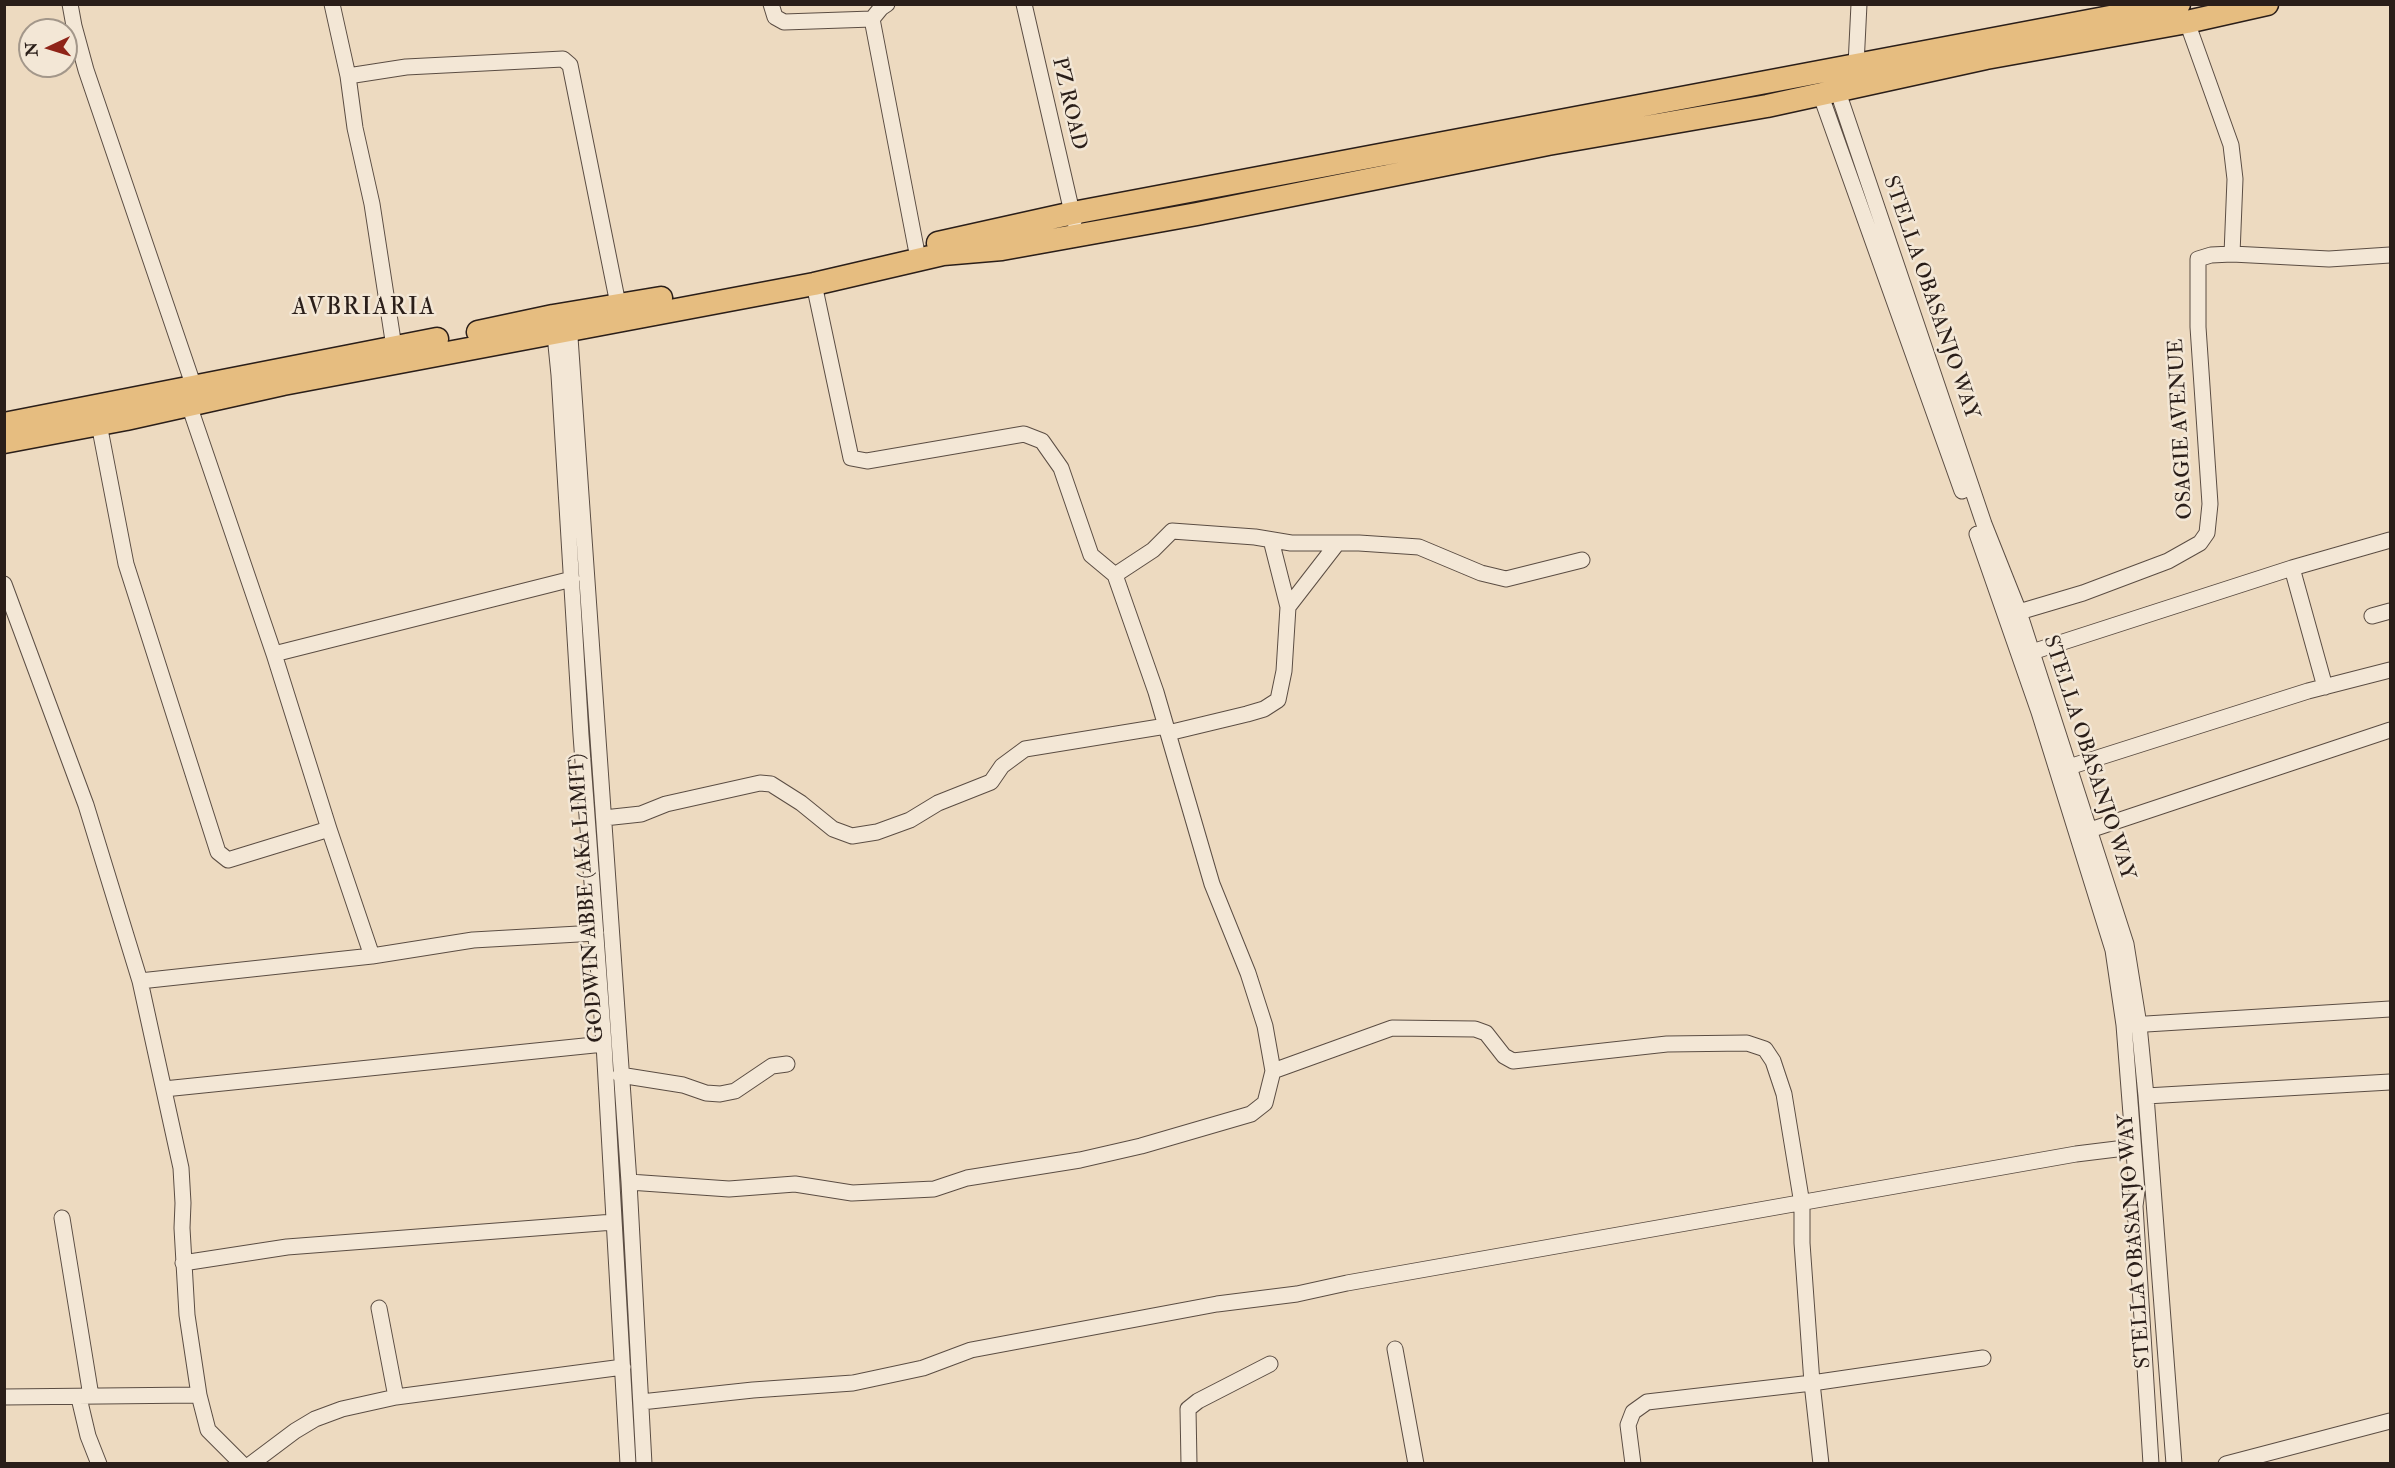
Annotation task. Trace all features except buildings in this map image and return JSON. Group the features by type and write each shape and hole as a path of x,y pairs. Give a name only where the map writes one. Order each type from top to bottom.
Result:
{"highway":[{"path":"4,424 283,384 561,323 618,304 689,294 916,248 1073,213 1856,65 2170,10 2267,4"},
{"path":"4,442 99,424 192,396 394,347 814,284 943,254 1002,249 1077,237 1548,144 1829,94 1986,58 2170,10"}],"street":[{"path":"70,4 86,70 329,829 372,956"},
{"path":"332,4 372,204 394,347"},
{"path":"771,4 775,17 784,22 872,19 886,4"},
{"name":"PZ ROAD","path":"1024,4 1077,237"},
{"path":"1856,65 1859,4"},
{"path":"2170,10 2231,145 2235,179 2232,254 2329,259 2391,255"},
{"path":"872,19 916,248"},
{"path":"348,76 406,67 563,59 570,65 618,304"},
{"path":"1829,94 1865,215 2039,712 2106,922 2131,1025 2133,1147 2137,1191 2135,1206 2151,1464"},
{"name":"STELLA OBASANJO WAY","path":"1829,94 1984,524 2019,612 2126,944 2131,1025 2146,1096 2174,1464"},
{"name":"OSAGIE AVENUE","path":"2019,612 2083,593 2168,561 2200,543 2207,533 2210,504 2198,327 2197,267 2198,260 2202,257 2232,254"},
{"path":"628,1182 729,1189 795,1184 852,1193 934,1189 967,1178 1111,1153 1251,1114 1265,1103 1273,1071 1265,1026 1248,973 1212,884 1167,729 1115,575 1091,555 1061,468 1042,441 1024,434 867,461 851,458 814,284"},
{"name":"GODWIN ABBE (AKA LIMIT)","path":"561,323 559,375 581,735 604,1044 628,1464"},
{"name":"GODWIN ABBE (AKA LIMIT)","path":"561,323 571,375 587,572 628,1182 644,1464"},
{"path":"99,424 126,564 218,852 228,860 329,829"},
{"path":"1115,575 1153,550 1172,531 1291,543 1336,545 1359,543 1419,547 1481,573 1506,579 1582,560"},
{"path":"604,818 641,814 666,804 760,783 771,784 801,802 832,829 852,836 877,832 910,820 938,803 992,782 1002,766 1025,749 1167,729 1264,709 1278,700 1284,671 1288,607 1271,540"},
{"path":"2032,652 2292,568 2391,540"},
{"path":"1288,607 1336,545"},
{"path":"2292,568 2325,687"},
{"path":"274,654 572,579"},
{"path":"4,584 86,806 140,981 181,1168 183,1263 187,1315 199,1395 208,1430 242,1464"},
{"path":"2372,615 2391,611"},
{"path":"2069,767 2308,691 2391,670"},
{"path":"2090,830 2391,730"},
{"path":"140,981 372,956 473,940 596,933"},
{"path":"2131,1025 2391,1009"},
{"path":"1273,1071 1392,1028 1475,1029 1486,1033 1504,1056 1513,1061 1667,1044 1747,1043 1765,1049 1773,1060 1784,1094 1802,1204 1802,1243 1812,1383 1821,1464"},
{"path":"164,1089 604,1044"},
{"path":"620,1075 720,1094 735,1091 772,1066 787,1064"},
{"path":"2146,1096 2391,1082"},
{"path":"641,1402 753,1390 853,1383 923,1368 971,1350 1216,1304 1297,1294 1347,1283 2076,1154 2133,1147"},
{"path":"62,1218 88,1436 99,1464"},
{"path":"183,1263 287,1247 614,1222"},
{"path":"379,1308 396,1397"},
{"path":"1395,1349 1416,1464"},
{"path":"1633,1464 1628,1425 1633,1412 1647,1402 1812,1383 1983,1358"},
{"path":"1189,1464 1188,1409 1198,1401 1270,1364"},
{"path":"251,1464 295,1431 315,1419 342,1409 396,1397 623,1367"},
{"path":"4,1397 199,1395"},
{"path":"2226,1464 2391,1421"}],"district":[{"name":"AVBRIARIA","path":"364,309"}]}
